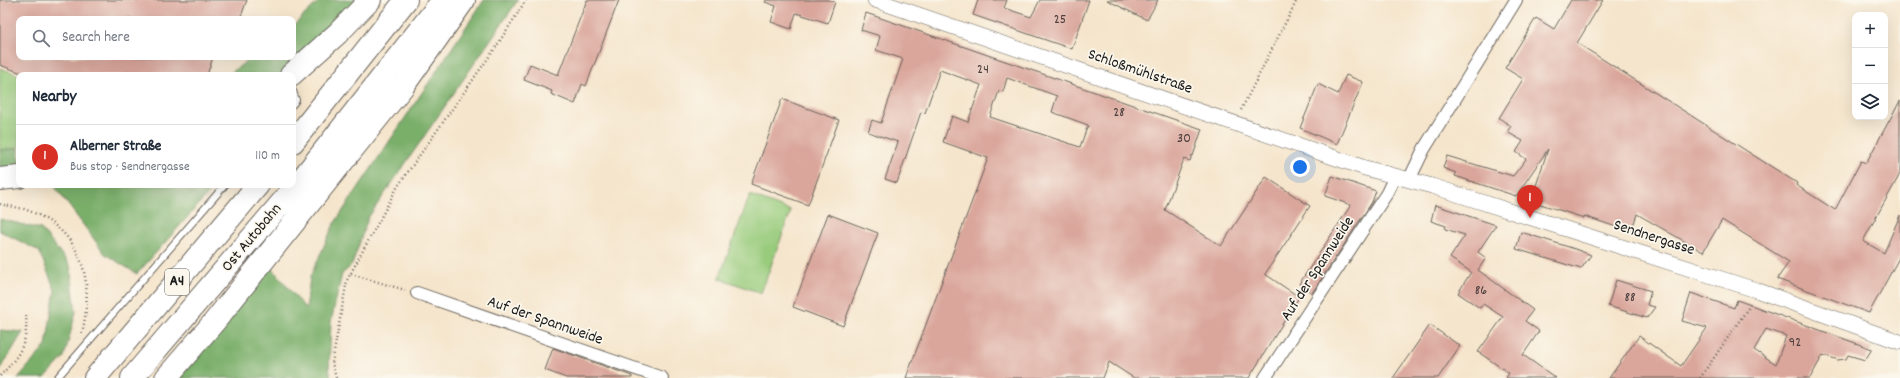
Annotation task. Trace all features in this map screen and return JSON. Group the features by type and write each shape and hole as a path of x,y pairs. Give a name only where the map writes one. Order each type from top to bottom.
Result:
{"highway":[{"path":"294,72 338,33 370,0"},
{"path":"296,138 406,0"},
{"name":"Ost Autobahn","path":"296,186 443,0"},
{"path":"166,378 215,321 404,85 464,0"},
{"path":"0,179 16,177"},
{"name":"Ost Autobahn","path":"95,378 255,188"},
{"name":"Ost Autobahn","path":"132,378 294,188"}],"street":[{"name":"Schloßmühlstraße","path":"875,0 1365,168 1402,178"},
{"name":"Auf der Spannweide","path":"1265,378 1387,193 1402,178 1424,149 1516,0"},
{"name":"Sendnergasse","path":"1402,178 1759,290 1900,342"},
{"name":"Auf der Spannweide","path":"417,293 662,378"}],"lane":[{"path":"57,378 222,188"}],"path":[{"path":"336,378 332,363 347,280 398,186 496,47 526,0"},
{"path":"1234,123 1297,0"},
{"path":"0,204 23,209 47,219 66,234 83,264 87,292 86,317 77,354"},
{"path":"351,274 417,293"},
{"path":"1700,378 1759,290"},
{"path":"0,376 22,349 27,332 26,314"}],"green space":[{"path":"320,0 359,0 296,59 296,23"},
{"path":"484,0 518,0 368,218 352,265 342,274 331,322 329,368 331,378 177,378 271,267 306,309 310,277 334,224"},
{"path":"248,60 295,60 282,72 232,72"},
{"path":"0,68 16,74 16,148 0,150"},
{"path":"16,148 16,170 0,173 0,150"},
{"path":"56,188 213,188 137,274 105,254"},
{"path":"750,195 791,211 761,293 719,278"},
{"path":"0,219 41,229 70,265 76,312 64,357 45,378 18,378 46,346 55,290 39,251 0,231"},
{"path":"0,330 23,332 0,370"}],"building":[{"path":"0,0 247,0 241,16 16,16 16,60 212,60 208,72 19,72 0,65"},
{"path":"587,0 619,0 586,86 582,84 575,104 551,94 552,91 524,80 530,64 558,75"},
{"path":"766,0 829,0 835,2 828,23 796,13 791,29 771,22 776,6 765,2"},
{"path":"978,0 1007,0 1004,8 1031,17 1040,0 1089,0 1072,49 973,15"},
{"path":"1107,0 1158,0 1147,20"},
{"path":"1571,0 1603,0 1577,43 1797,183 1796,185 1835,210 1861,161 1866,163 1900,101 1900,174 1863,241 1884,253 1900,215 1900,256 1869,313 1777,279 1789,262 1722,220 1703,252 1637,214 1631,232 1584,216 1584,218 1531,201 1548,149 1516,196 1455,176 1456,173 1443,168 1447,156 1513,176 1526,159 1516,152 1523,141 1507,132 1511,126 1499,118 1523,79 1505,68 1536,18 1554,29"},
{"path":"866,13 1202,129 1190,161 1184,159 1165,210 1221,246 1266,177 1310,206 1265,274 1299,297 1249,378 1134,378 1109,362 1103,378 906,378 988,158 943,142 952,116 968,122 981,85 940,70 925,113 921,112 897,183 885,179 898,142 868,132 872,120 881,123 903,59 876,50 880,36 861,30","holes":["1007,78 1057,96 1052,112 1088,125 1080,147 990,117 999,91 1003,92"]},
{"path":"1346,75 1363,82 1337,144 1300,128 1318,84 1338,94"},
{"path":"782,99 839,120 808,205 751,184"},
{"path":"1332,176 1376,191 1372,202 1312,293 1299,284 1351,205 1325,196"},
{"path":"1435,205 1496,225 1478,252 1486,258 1478,270 1533,310 1525,321 1539,331 1523,355 1556,378 1506,378 1509,373 1478,352 1503,317 1483,304 1480,308 1458,293 1471,272 1450,258 1465,235 1445,229 1446,226 1431,221"},
{"path":"828,214 878,233 843,326 793,307"},
{"path":"1521,232 1591,255 1581,269 1516,249"},
{"path":"1616,280 1651,291 1647,305 1655,307 1647,318 1608,306"},
{"path":"1691,293 1734,308 1737,300 1872,349 1865,360 1848,355 1846,359 1838,360 1823,355 1810,378 1609,378 1639,336 1681,366 1707,328 1682,321","holes":["1766,329 1786,336 1776,364 1754,350"]},
{"path":"1430,325 1460,346 1438,378 1393,378"},
{"path":"553,348 632,376 632,378 566,378 545,370"}],"place":[{"name":"Alberner Straße","path":"1530,218"}]}
